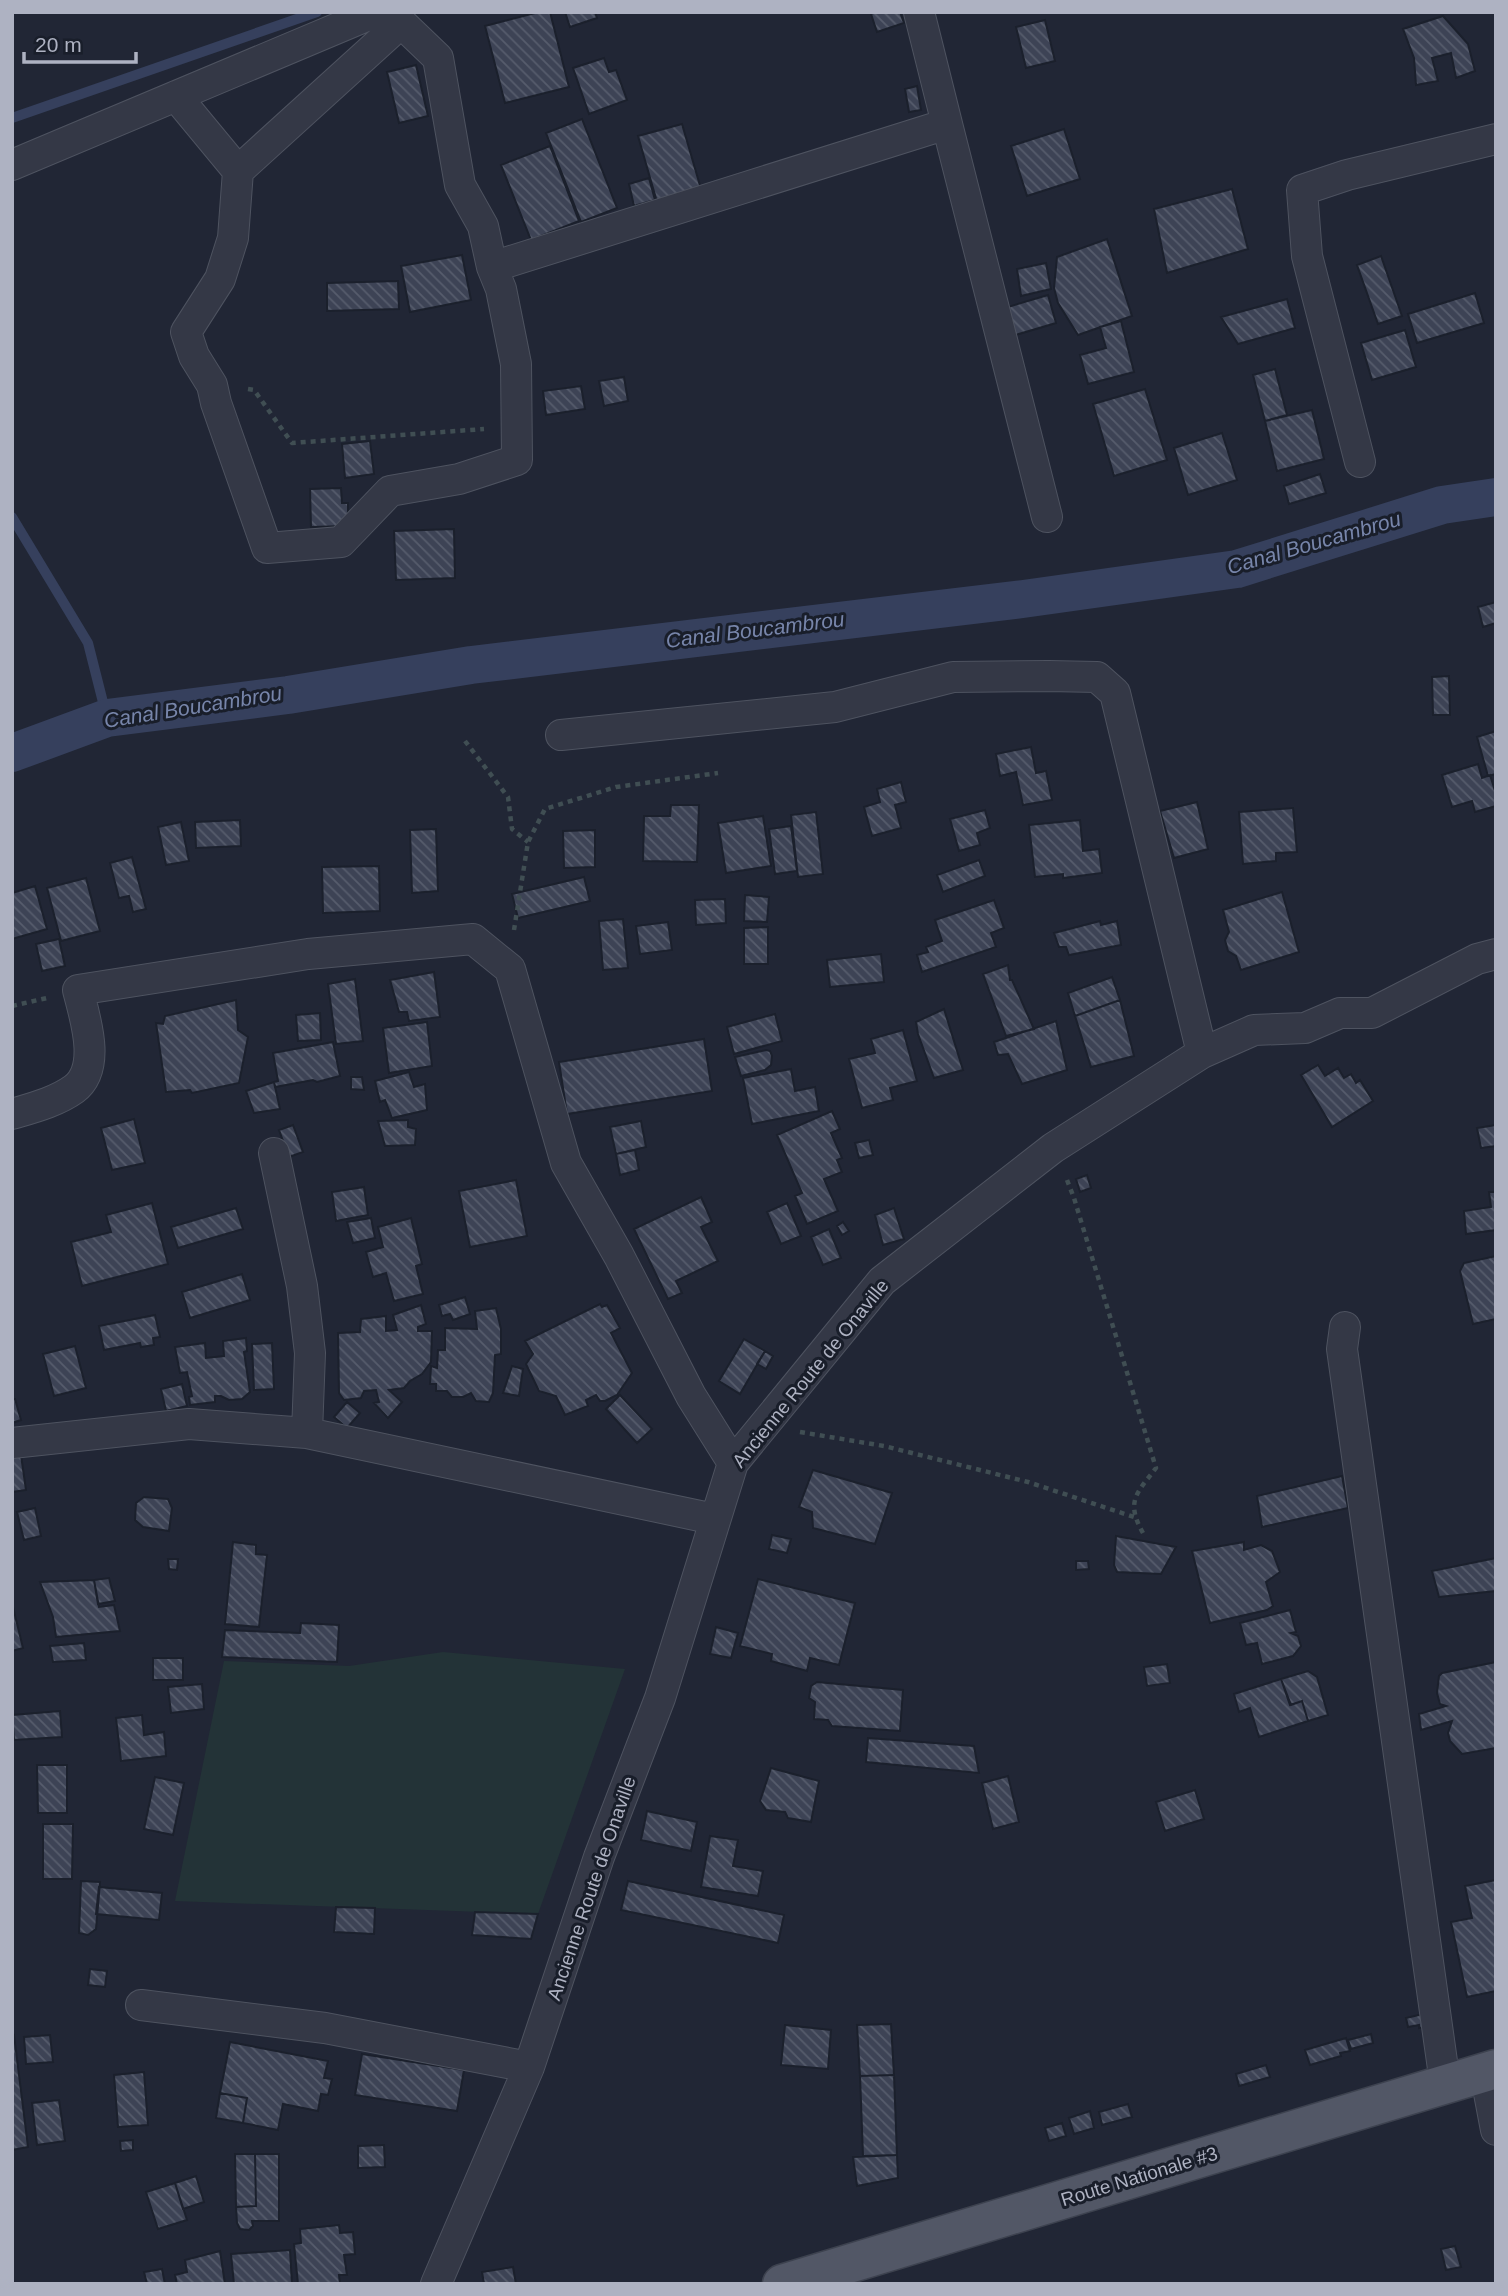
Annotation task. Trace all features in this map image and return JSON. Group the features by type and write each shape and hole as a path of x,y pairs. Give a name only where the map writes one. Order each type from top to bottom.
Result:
{"main road":[{"name":"Route Nationale #3","path":"782,2284 1490,2071"}],"street":[{"path":"919,12 1047,517"},
{"path":"12,165 176,96 389,16"},
{"path":"389,16 438,58 460,185 483,226 492,267 501,289 516,364 517,460 459,479 390,491 341,542 267,548 216,404 212,385 194,356 186,332 220,279 233,238 238,171 389,16"},
{"path":"176,96 238,171"},
{"path":"492,267 947,124"},
{"path":"1360,462 1307,256 1302,190 1347,175 1496,139"},
{"path":"561,735 835,707 953,677 1097,677 1115,693 1202,1053"},
{"path":"12,1114 66,1094 84,1077 91,1043 78,990 308,954 473,939 510,969 566,1163 619,1256 691,1396 733,1462"},
{"name":"Ancienne Route de Onaville","path":"436,2284 529,2067 599,1857 660,1698 733,1462 882,1281 1052,1147 1202,1053 1254,1030 1305,1028 1340,1013 1371,1013 1477,959 1496,954"},
{"path":"274,1153 302,1286 309,1339 307,1433"},
{"path":"1345,1327 1342,1349 1445,2083"},
{"path":"12,1443 189,1424 307,1433 714,1519"},
{"path":"141,2005 325,2028 529,2067"},
{"path":"1490,2071 1496,2130"}],"path":[{"path":"212,385 254,390 292,443 517,427"},
{"path":"465,741 508,797 512,828 528,842"},
{"path":"510,969 516,906 528,842 545,809 616,787 718,774"},
{"path":"1052,1147 1074,1198 1156,1468 1135,1496 1135,1517 1143,1532"},
{"path":"763,1426 884,1446 1015,1478 1135,1517"}],"shaded area":[{"path":"443,1652 625,1669 538,1914 175,1901 224,1661 349,1666"}],"building":[{"path":"539,12 550,12 569,87 505,103 485,26"},
{"path":"565,12 595,12 597,18 570,27"},
{"path":"900,12 904,23 877,32 871,14"},
{"path":"1443,16 1468,44 1475,71 1456,78 1451,53 1432,58 1438,81 1416,85 1414,58 1403,29"},
{"path":"1045,20 1055,61 1026,68 1016,27"},
{"path":"604,58 609,72 616,70 627,100 589,114 573,68"},
{"path":"416,65 428,116 399,123 387,72"},
{"path":"917,86 921,110 909,112 905,89"},
{"path":"582,119 617,208 581,222 546,133"},
{"path":"682,124 701,189 657,202 638,136"},
{"path":"1064,129 1080,179 1027,196 1011,146"},
{"path":"550,146 579,221 531,240 501,165"},
{"path":"649,178 655,200 634,206 629,184"},
{"path":"1232,189 1248,249 1167,273 1154,209"},
{"path":"1107,239 1132,316 1078,335 1058,303 1054,288 1057,257"},
{"path":"462,255 471,300 410,312 401,266"},
{"path":"1381,256 1402,316 1378,324 1357,265"},
{"path":"1046,263 1051,289 1021,296 1017,269"},
{"path":"398,281 399,309 327,311 327,283"},
{"path":"1475,293 1484,323 1417,343 1408,314"},
{"path":"1048,295 1056,323 1009,337 1001,309"},
{"path":"1287,299 1295,328 1238,344 1221,317"},
{"path":"1121,321 1134,372 1088,384 1080,355 1106,348 1100,327"},
{"path":"1405,330 1416,367 1372,380 1361,343"},
{"path":"1275,369 1287,415 1265,421 1253,375"},
{"path":"624,377 628,401 604,406 599,381"},
{"path":"581,386 585,409 546,415 543,391"},
{"path":"1145,389 1167,460 1114,476 1093,404"},
{"path":"1312,410 1324,459 1277,471 1265,421"},
{"path":"1222,433 1237,480 1188,495 1174,448"},
{"path":"370,441 374,474 345,478 342,444"},
{"path":"1320,474 1326,493 1289,504 1284,486"},
{"path":"341,488 342,503 348,503 348,526 311,527 310,489"},
{"path":"454,529 455,578 396,580 394,531"},
{"path":"1496,602 1496,623 1483,627 1478,607"},
{"path":"1449,676 1450,715 1433,715 1432,677"},
{"path":"1496,731 1496,774 1488,776 1477,737"},
{"path":"1031,747 1036,773 1046,771 1052,800 1023,805 1016,772 1000,776 996,754"},
{"path":"1478,764 1482,778 1490,775 1496,794 1496,806 1475,812 1472,801 1452,807 1442,775"},
{"path":"901,782 906,802 895,805 901,828 872,836 864,807 880,802 877,789"},
{"path":"1197,802 1208,849 1174,858 1160,811"},
{"path":"671,805 699,805 697,862 643,861 644,816 670,816"},
{"path":"1293,808 1297,852 1276,853 1276,861 1243,864 1239,812"},
{"path":"985,810 990,828 977,833 980,845 959,851 950,819"},
{"path":"816,812 823,874 798,877 791,815"},
{"path":"763,816 771,866 726,873 718,823"},
{"path":"240,820 241,846 196,848 195,822"},
{"path":"1080,820 1083,851 1099,849 1102,873 1063,878 1063,874 1035,877 1029,825"},
{"path":"181,822 189,861 166,865 158,827"},
{"path":"791,826 797,871 775,874 769,829"},
{"path":"436,829 438,891 412,893 410,830"},
{"path":"595,830 595,867 564,868 563,831"},
{"path":"132,857 146,909 133,912 129,896 119,898 110,863"},
{"path":"979,860 985,876 943,892 937,875"},
{"path":"379,866 380,911 323,913 322,867"},
{"path":"584,877 590,901 518,918 512,894"},
{"path":"86,878 100,931 61,941 47,888"},
{"path":"35,886 47,929 12,939 12,893"},
{"path":"1282,892 1299,952 1241,970 1236,956 1228,951 1225,940 1229,932 1223,910"},
{"path":"745,895 769,897 767,922 744,921"},
{"path":"725,899 726,923 696,925 695,900"},
{"path":"994,900 1004,928 991,933 996,947 922,972 917,955 928,952 926,947 942,941 935,920"},
{"path":"623,919 628,968 603,970 599,921"},
{"path":"1100,921 1101,925 1117,921 1121,945 1069,955 1066,947 1059,947 1054,933"},
{"path":"668,922 672,950 640,954 636,926"},
{"path":"768,927 768,964 744,964 744,928"},
{"path":"59,939 65,966 42,971 36,944"},
{"path":"881,954 884,982 830,987 827,960"},
{"path":"1008,965 1010,980 1034,1029 1006,1036 983,974"},
{"path":"434,972 440,1017 409,1021 407,1012 399,1012 390,980"},
{"path":"1112,977 1120,1000 1075,1016 1068,993"},
{"path":"355,979 363,1041 336,1044 328,984"},
{"path":"236,1000 238,1030 248,1037 239,1083 192,1093 190,1090 166,1092 156,1023 163,1024 165,1016"},
{"path":"1120,1000 1134,1056 1091,1067 1075,1016"},
{"path":"944,1009 963,1070 934,1078 916,1022"},
{"path":"320,1013 321,1040 298,1041 296,1015"},
{"path":"775,1014 782,1041 734,1054 727,1027"},
{"path":"1056,1021 1067,1070 1022,1084 1008,1054 998,1055 994,1042"},
{"path":"427,1022 432,1066 389,1073 383,1028"},
{"path":"903,1030 917,1081 890,1088 893,1100 862,1108 849,1059 875,1053 871,1039"},
{"path":"704,1039 712,1091 567,1114 559,1062"},
{"path":"333,1042 340,1076 275,1087 274,1082 278,1081 273,1053"},
{"path":"770,1051 772,1056 771,1065 765,1070 741,1076 735,1057"},
{"path":"1318,1065 1325,1076 1338,1068 1344,1078 1351,1074 1356,1083 1360,1080 1373,1101 1332,1127 1301,1075"},
{"path":"791,1069 795,1091 815,1087 819,1111 752,1124 743,1078"},
{"path":"409,1072 414,1087 425,1084 427,1110 392,1118 385,1100 380,1102 375,1081"},
{"path":"351,1077 362,1077 364,1090 351,1089"},
{"path":"274,1082 280,1109 254,1113 246,1091"},
{"path":"832,1111 840,1129 831,1133 842,1158 837,1160 842,1172 824,1179 838,1211 807,1224 795,1196 802,1193 777,1135"},
{"path":"134,1119 145,1163 112,1170 101,1128"},
{"path":"408,1120 408,1127 416,1129 415,1145 385,1146 378,1121"},
{"path":"641,1121 646,1147 616,1154 610,1127"},
{"path":"293,1125 303,1152 289,1157 279,1130"},
{"path":"1496,1125 1496,1146 1481,1148 1477,1128"},
{"path":"869,1140 873,1155 859,1158 855,1143"},
{"path":"635,1150 639,1170 620,1175 616,1154"},
{"path":"1087,1175 1091,1188 1080,1192 1076,1179"},
{"path":"516,1180 527,1236 470,1247 459,1191"},
{"path":"364,1187 368,1215 336,1221 332,1192"},
{"path":"1489,1192 1496,1192 1496,1230 1466,1234 1464,1211 1491,1207"},
{"path":"701,1197 712,1222 701,1227 718,1261 676,1281 682,1293 668,1299 634,1229"},
{"path":"152,1203 168,1264 82,1286 71,1242 111,1232 106,1215"},
{"path":"787,1203 801,1236 781,1244 767,1212"},
{"path":"236,1208 243,1229 178,1248 171,1227"},
{"path":"894,1208 904,1239 883,1245 875,1215"},
{"path":"371,1218 375,1238 353,1243 347,1222"},
{"path":"411,1218 422,1264 416,1266 423,1294 394,1301 386,1273 373,1277 366,1252 383,1247 378,1227"},
{"path":"843,1222 849,1231 842,1235 837,1226"},
{"path":"829,1229 841,1258 823,1265 811,1237"},
{"path":"1496,1256 1496,1319 1473,1324 1460,1271 1464,1263"},
{"path":"242,1274 250,1300 190,1318 182,1292"},
{"path":"465,1297 470,1314 453,1320 450,1314 442,1316 439,1305"},
{"path":"600,1304 602,1307 607,1305 620,1328 611,1333 632,1373 617,1395 600,1401 596,1395 586,1400 588,1406 565,1415 556,1396 539,1391 526,1364 533,1354 525,1341"},
{"path":"421,1305 426,1324 418,1327 418,1331 432,1331 431,1362 422,1374 404,1388 389,1390 402,1402 388,1418 374,1403 379,1402 376,1390 364,1391 361,1398 344,1400 339,1393 338,1333 360,1332 361,1319 386,1316 386,1331 397,1330 393,1315"},
{"path":"496,1308 501,1329 501,1354 495,1355 493,1393 489,1402 476,1401 471,1393 463,1397 452,1397 447,1391 436,1391 436,1384 430,1384 431,1366 437,1368 438,1350 445,1350 445,1328 477,1329 475,1311"},
{"path":"155,1315 160,1337 153,1338 154,1345 141,1347 140,1343 104,1350 99,1326"},
{"path":"246,1338 247,1351 244,1352 250,1392 242,1399 229,1400 215,1396 215,1402 190,1405 189,1397 192,1396 187,1372 180,1373 175,1347 205,1343 206,1358 224,1356 223,1341"},
{"path":"744,1339 765,1351 740,1394 719,1381"},
{"path":"272,1343 274,1389 254,1390 252,1344"},
{"path":"75,1346 86,1388 54,1396 43,1354"},
{"path":"765,1351 773,1356 766,1369 757,1364"},
{"path":"512,1366 523,1369 519,1396 503,1393"},
{"path":"182,1384 187,1406 166,1411 161,1389"},
{"path":"620,1395 652,1429 637,1443 606,1409"},
{"path":"12,1399 15,1399 21,1420 12,1423"},
{"path":"347,1402 360,1413 347,1428 334,1417"},
{"path":"21,1455 26,1490 12,1492 12,1456"},
{"path":"813,1470 892,1493 875,1544 813,1528 812,1512 799,1507"},
{"path":"1342,1476 1348,1508 1262,1527 1257,1496"},
{"path":"144,1497 168,1499 172,1508 169,1531 143,1527 135,1520 136,1503"},
{"path":"35,1508 41,1536 24,1540 17,1512"},
{"path":"772,1535 791,1539 787,1553 769,1549"},
{"path":"1116,1536 1176,1547 1161,1574 1117,1572 1114,1565"},
{"path":"233,1542 256,1545 256,1554 267,1555 259,1627 225,1624"},
{"path":"1244,1542 1244,1550 1261,1545 1272,1551 1280,1572 1266,1582 1273,1606 1267,1610 1210,1623 1192,1551"},
{"path":"1496,1558 1496,1591 1439,1597 1432,1571"},
{"path":"168,1559 178,1559 177,1570 169,1569"},
{"path":"1076,1561 1088,1561 1089,1569 1076,1570"},
{"path":"109,1578 115,1601 98,1604 94,1580"},
{"path":"758,1579 855,1603 839,1665 810,1658 807,1671 771,1661 772,1654 740,1646"},
{"path":"94,1580 99,1607 114,1605 120,1631 56,1637 53,1617 40,1582"},
{"path":"12,1603 23,1648 12,1651"},
{"path":"1290,1610 1296,1632 1291,1633 1298,1636 1301,1646 1293,1656 1262,1664 1257,1643 1246,1645 1240,1623"},
{"path":"301,1623 339,1625 337,1662 222,1657 225,1630 300,1633"},
{"path":"716,1627 738,1633 731,1658 710,1654"},
{"path":"84,1643 86,1660 53,1662 50,1646"},
{"path":"153,1658 183,1658 183,1680 153,1680"},
{"path":"1496,1662 1496,1748 1462,1754 1450,1741 1448,1733 1452,1721 1421,1730 1419,1714 1446,1706 1440,1704 1437,1693 1439,1676 1442,1673"},
{"path":"1167,1664 1170,1683 1147,1686 1144,1667"},
{"path":"1308,1671 1317,1677 1328,1715 1308,1721 1302,1701 1291,1705 1281,1679"},
{"path":"1281,1679 1290,1705 1302,1701 1308,1721 1259,1737 1250,1708 1239,1712 1234,1694"},
{"path":"817,1682 903,1690 900,1731 832,1726 828,1720 814,1719 815,1702 809,1698 811,1686"},
{"path":"202,1684 204,1709 171,1713 168,1687"},
{"path":"60,1711 62,1737 14,1740 12,1715"},
{"path":"142,1715 144,1735 164,1732 166,1756 121,1761 116,1718"},
{"path":"868,1738 974,1746 979,1773 866,1762"},
{"path":"37,1765 67,1765 67,1813 38,1813"},
{"path":"771,1768 819,1781 811,1822 788,1818 785,1812 766,1810 760,1801"},
{"path":"1008,1776 1019,1822 993,1829 982,1783"},
{"path":"155,1777 184,1783 173,1835 144,1829"},
{"path":"1195,1790 1204,1819 1165,1831 1156,1802"},
{"path":"647,1811 697,1822 691,1851 641,1840"},
{"path":"43,1824 73,1824 72,1879 43,1879"},
{"path":"710,1836 738,1840 733,1866 763,1871 758,1896 701,1887"},
{"path":"1496,1880 1496,1991 1467,1997 1451,1922 1472,1918 1465,1886"},
{"path":"81,1881 100,1882 96,1929 88,1935 79,1933"},
{"path":"628,1881 784,1915 778,1943 621,1910"},
{"path":"99,1887 162,1893 159,1920 96,1914"},
{"path":"336,1907 375,1908 374,1934 334,1932"},
{"path":"475,1912 538,1914 531,1939 472,1935"},
{"path":"90,1969 107,1971 105,1987 88,1985"},
{"path":"1423,2014 1426,2027 1408,2027 1406,2018"},
{"path":"891,2024 894,2075 860,2076 857,2025"},
{"path":"785,2025 831,2030 828,2069 781,2065"},
{"path":"1371,2034 1373,2043 1351,2049 1348,2040"},
{"path":"14,2035 28,2147 12,2150 12,2036"},
{"path":"50,2035 53,2062 26,2064 24,2037"},
{"path":"1346,2038 1350,2051 1310,2065 1305,2050"},
{"path":"230,2042 328,2061 324,2078 332,2079 328,2095 321,2094 318,2111 283,2104 278,2130 243,2123 247,2098 220,2093"},
{"path":"362,2054 464,2070 457,2111 355,2095"},
{"path":"1266,2065 1270,2077 1239,2086 1236,2074"},
{"path":"144,2072 148,2125 118,2127 114,2075"},
{"path":"894,2075 897,2155 863,2156 860,2076"},
{"path":"220,2093 247,2098 243,2123 216,2118"},
{"path":"59,2100 65,2141 37,2145 32,2103"},
{"path":"1128,2104 1132,2117 1102,2125 1099,2112"},
{"path":"1090,2111 1094,2128 1074,2134 1069,2118"},
{"path":"1062,2123 1066,2136 1049,2141 1045,2128"},
{"path":"133,2140 133,2150 121,2151 120,2141"},
{"path":"384,2145 385,2167 358,2168 358,2146"},
{"path":"235,2154 255,2154 256,2206 236,2207"},
{"path":"255,2154 279,2154 279,2221 252,2221 253,2226 249,2230 240,2229 236,2207 256,2206"},
{"path":"897,2155 898,2178 857,2186 853,2157"},
{"path":"196,2176 204,2202 183,2209 175,2183"},
{"path":"175,2183 187,2220 158,2229 146,2192"},
{"path":"339,2225 340,2233 353,2232 355,2254 344,2255 347,2275 339,2275 340,2284 298,2284 294,2244 301,2243 300,2229"},
{"path":"1455,2246 1461,2267 1446,2270 1441,2249"},
{"path":"290,2250 292,2284 234,2284 231,2254"},
{"path":"220,2251 225,2284 177,2284 175,2275 187,2272 185,2260"},
{"path":"513,2267 516,2284 484,2284 482,2272"},
{"path":"162,2269 165,2284 147,2284 144,2272"}],"waterway":[{"path":"12,118 317,12"},
{"name":"Canal Boucambrou","path":"12,753 107,718 288,695 471,665 1023,599 1237,569 1442,505 1496,497"},
{"path":"12,517 88,643 107,718"}]}
